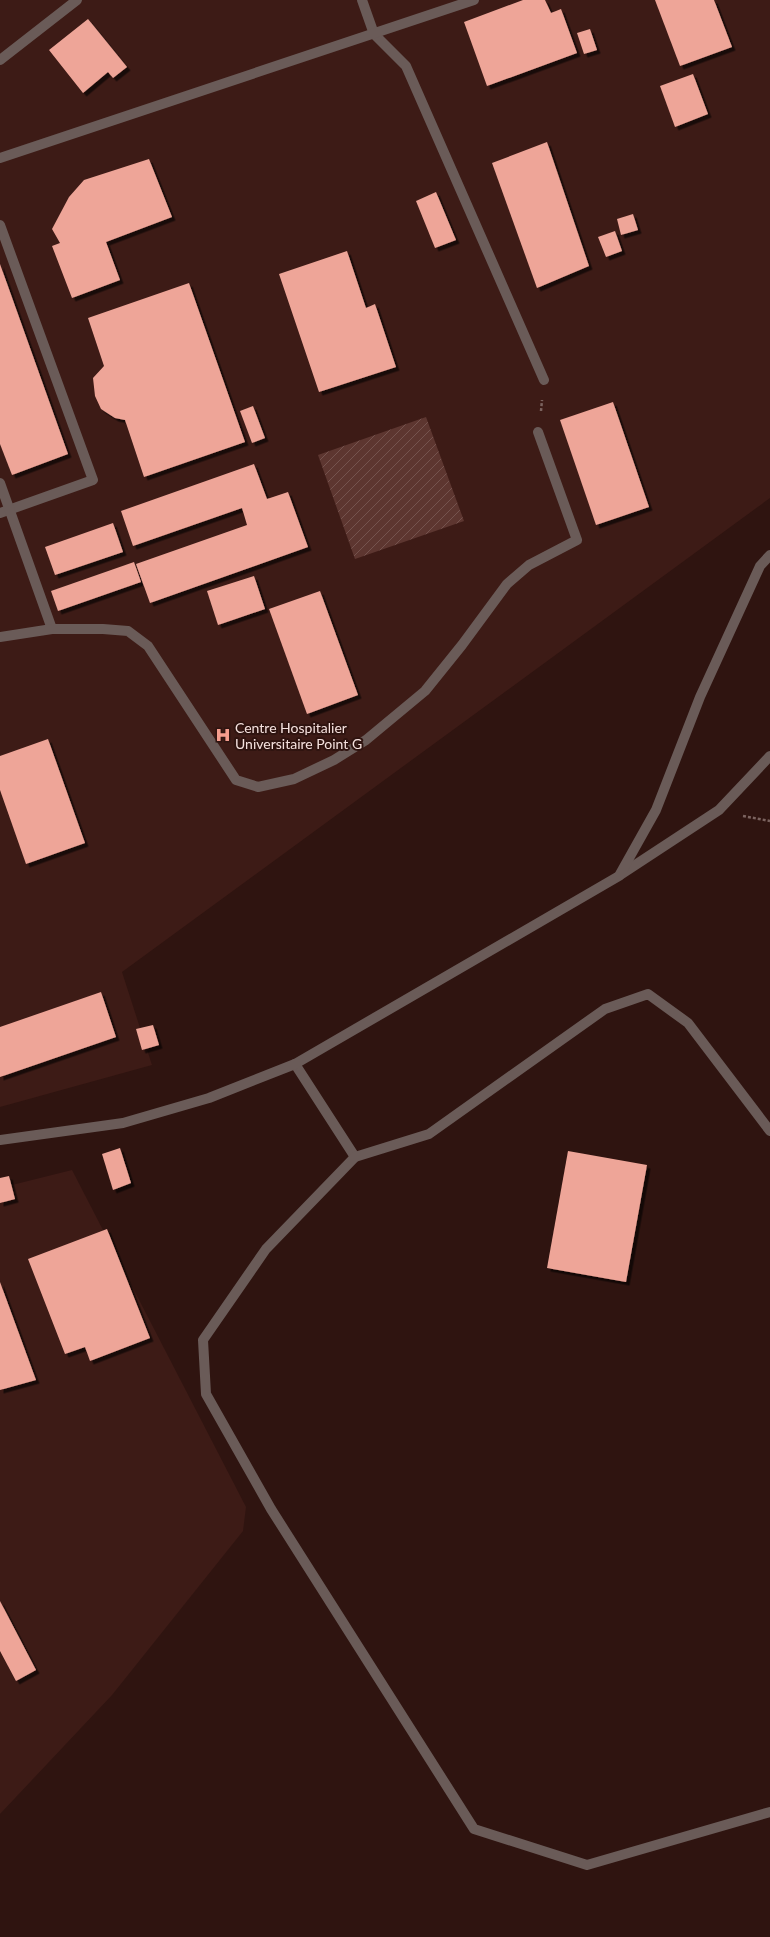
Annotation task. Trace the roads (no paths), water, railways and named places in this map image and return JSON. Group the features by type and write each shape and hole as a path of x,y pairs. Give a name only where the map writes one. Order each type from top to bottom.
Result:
{"street":[{"path":"0,60 77,0"},
{"path":"362,0 374,34 406,66 544,380"},
{"path":"0,158 474,0"},
{"path":"0,225 93,480 5,512"},
{"path":"0,637 52,629 103,628 128,631 148,646 236,780 258,787 294,779 334,760 366,740 425,691 508,584 529,565 577,540 538,432"},
{"path":"0,483 5,512 52,629"},
{"path":"619,876 656,810 700,697 760,566 770,555"},
{"path":"0,1140 123,1123 209,1098 295,1064 619,876 718,810 770,756"},
{"path":"770,1131 688,1023 648,994 605,1009 429,1134 355,1157 266,1249 203,1340 206,1394 271,1509 474,1829 587,1865 770,1812"},
{"path":"295,1064 355,1157"}],"place":[{"name":"Centre Hospitalier Universitaire Point G","path":"223,735"}]}
